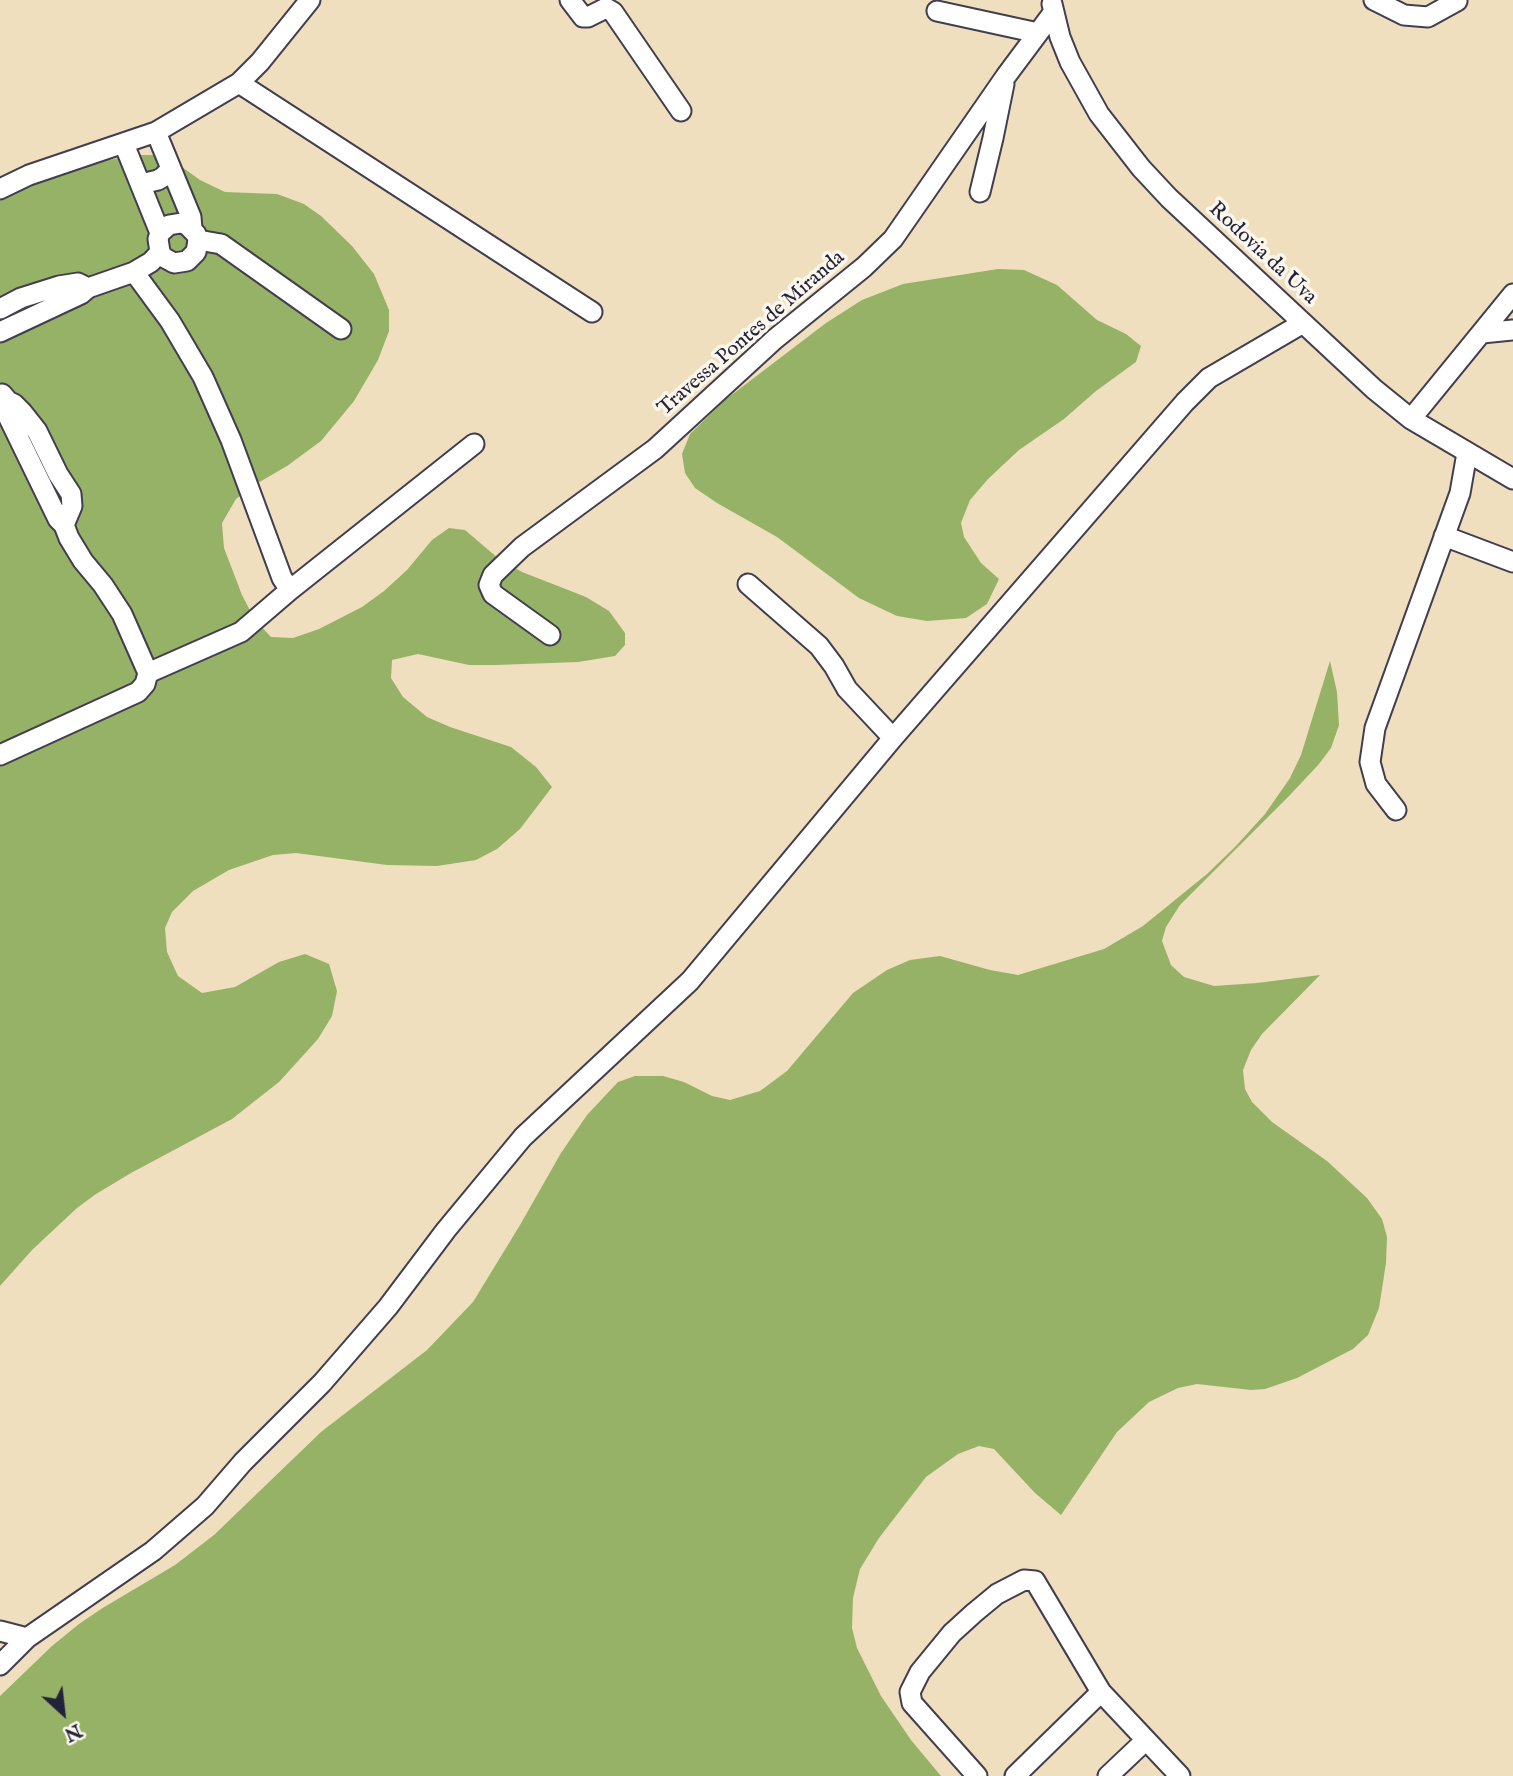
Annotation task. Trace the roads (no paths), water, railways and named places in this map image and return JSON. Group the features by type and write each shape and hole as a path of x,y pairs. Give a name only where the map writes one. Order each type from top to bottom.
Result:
{"street":[{"path":"0,190 30,175 156,132 239,83 260,62 310,0"},
{"path":"570,0 583,17 606,8 613,12 681,111"},
{"path":"1374,0 1404,15 1429,17 1457,1"},
{"name":"Travessa Pontes de Miranda","path":"550,635 493,594 489,584 493,575 522,547 655,449 775,339 864,267 893,239 1038,33 1052,6"},
{"name":"Rodovia da Uva","path":"1052,6 1070,62 1099,114 1169,198 1374,389 1411,419 1513,479"},
{"path":"937,11 1038,33"},
{"path":"980,192 1006,76"},
{"path":"239,83 592,312"},
{"path":"124,144 141,184 160,242 169,260 181,262 196,252 195,234 191,217 156,132"},
{"path":"141,184 158,180 171,169"},
{"path":"0,332 81,295 88,288 134,272 151,262 164,228 175,223 187,225 195,234 221,244 341,329"},
{"path":"134,272 170,321 203,377 231,440 282,578 290,590"},
{"path":"0,309 21,298 58,286 78,283 88,288"},
{"path":"1411,419 1513,294"},
{"path":"0,1665 27,1638 153,1551 205,1506 243,1462 322,1383 388,1307 446,1230 523,1137 690,981 893,738 1185,402 1209,378 1303,323"},
{"path":"1482,333 1513,330"},
{"path":"0,755 138,692 145,684 148,673 122,614 75,550 64,525 58,519 6,412 4,396"},
{"path":"148,673 241,632 474,444"},
{"path":"1396,810 1376,784 1370,762 1375,729 1473,456 1513,466"},
{"path":"1444,536 1513,562"},
{"path":"748,584 819,646 848,690 893,738"},
{"path":"976,1776 912,1703 910,1692 920,1672 952,1633 997,1594 1024,1580 1035,1581 1101,1692 1180,1776"},
{"path":"0,1631 27,1638"},
{"path":"1015,1776 1101,1692"},
{"path":"1108,1776 1146,1740"}]}
